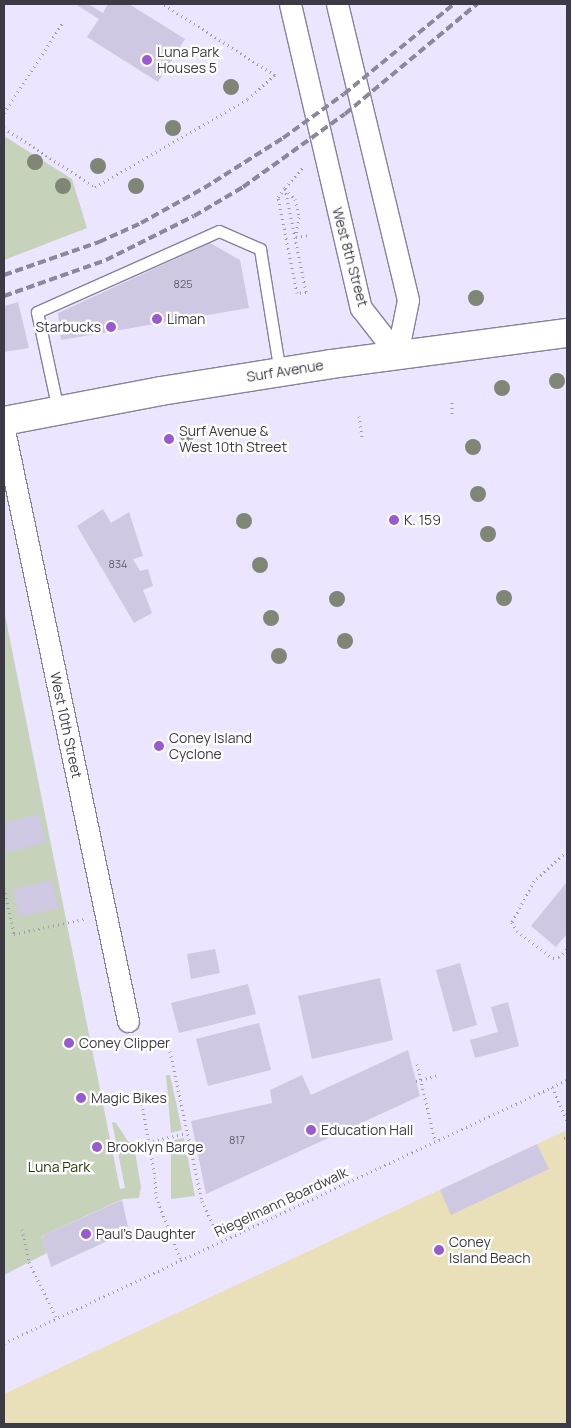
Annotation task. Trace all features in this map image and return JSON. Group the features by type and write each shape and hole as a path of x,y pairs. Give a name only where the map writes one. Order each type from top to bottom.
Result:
{"main road":[{"name":"Surf Avenue","path":"4,421 280,372 397,354 567,334"}],"street":[{"name":"West 8th Street","path":"290,4 361,308 397,354"},
{"path":"337,4 408,300 397,354"},
{"name":"West 10th Street","path":"4,430 128,1021"}],"lane":[{"path":"58,410 37,312 219,231 260,249 280,372"}],"path":[{"path":"4,128 95,187 248,99 275,75 163,4"},
{"path":"4,114 63,22"},
{"path":"285,188 306,292 297,294 278,197 285,188 305,165"},
{"path":"285,188 295,199 299,217 296,237"},
{"path":"296,237 310,235"},
{"path":"452,402 452,415"},
{"path":"359,416 362,437"},
{"path":"567,851 534,881 512,922 517,932 553,958 559,957 567,949"},
{"path":"4,888 14,934 105,915"},
{"path":"170,1051 202,1201 221,1242"},
{"path":"417,1064 436,1141"},
{"path":"416,1081 439,1075"},
{"name":"Riegelmann Boardwalk","path":"4,1343 567,1080"},
{"path":"552,1088 567,1121"},
{"path":"141,1100 156,1177 156,1197 181,1260"},
{"path":"148,1142 188,1133"},
{"path":"22,1229 30,1262 57,1319"}],"green space":[{"path":"4,136 72,179 87,228 4,260"},
{"name":"Luna Park","path":"4,610 120,1189 125,1188 112,1122 116,1123 135,1152 141,1187 139,1198 123,1199 42,1236 47,1253 4,1275"},
{"path":"166,1075 170,1075 182,1130 171,1133"},
{"path":"184,1138 195,1196 171,1199 171,1141"}],"sand":[{"name":"Coney Island Beach","path":"567,1130 567,1424 4,1424 4,1394"}],"building":[{"name":"Luna Park Houses 5","path":"75,4 88,4 103,13 108,4 129,4 185,39 158,82 87,37 99,19"},
{"path":"210,243 240,260 249,308 61,340 58,313"},
{"path":"18,302 29,348 4,352 4,306"},
{"path":"103,509 111,523 129,512 143,556 133,559 140,571 148,569 153,586 143,590 152,613 134,623 77,526"},
{"path":"39,814 46,842 6,853 4,823"},
{"path":"52,880 59,908 19,917 13,889"},
{"path":"567,882 567,934 556,947 531,926"},
{"path":"215,949 220,973 191,979 187,954"},
{"path":"460,963 477,1025 453,1032 436,970"},
{"path":"380,978 393,1040 312,1059 298,996"},
{"path":"248,984 256,1014 179,1033 171,1003"},
{"path":"508,1002 519,1046 475,1058 470,1040 498,1032 491,1007"},
{"path":"259,1023 271,1070 208,1086 196,1039"},
{"path":"408,1050 420,1096 206,1194 191,1121 272,1103 270,1090 302,1075 311,1095"},
{"path":"537,1144 549,1169 451,1215 440,1190"},
{"name":"Paul's Daughter","path":"122,1200 129,1231 51,1267 42,1236"}],"railway":[{"path":"4,275 99,242 141,223 204,188 283,138 344,94 454,4"},
{"path":"4,296 106,260 194,216 243,187 345,114 477,4"}],"place":[{"name":"Luna Park Houses 5","path":"147,60"},
{"name":"Liman","path":"157,319"},
{"name":"Starbucks","path":"111,327"},
{"name":"Surf Avenue & West 10th Street","path":"169,439"},
{"name":"K. 159","path":"394,520"},
{"name":"Coney Island Cyclone","path":"159,746"},
{"name":"Coney Clipper","path":"69,1043"},
{"name":"Magic Bikes","path":"81,1098"},
{"name":"Education Hall","path":"311,1130"},
{"name":"Brooklyn Barge","path":"97,1147"},
{"name":"Paul's Daughter","path":"86,1234"},
{"name":"Coney Island Beach","path":"439,1250"}]}
